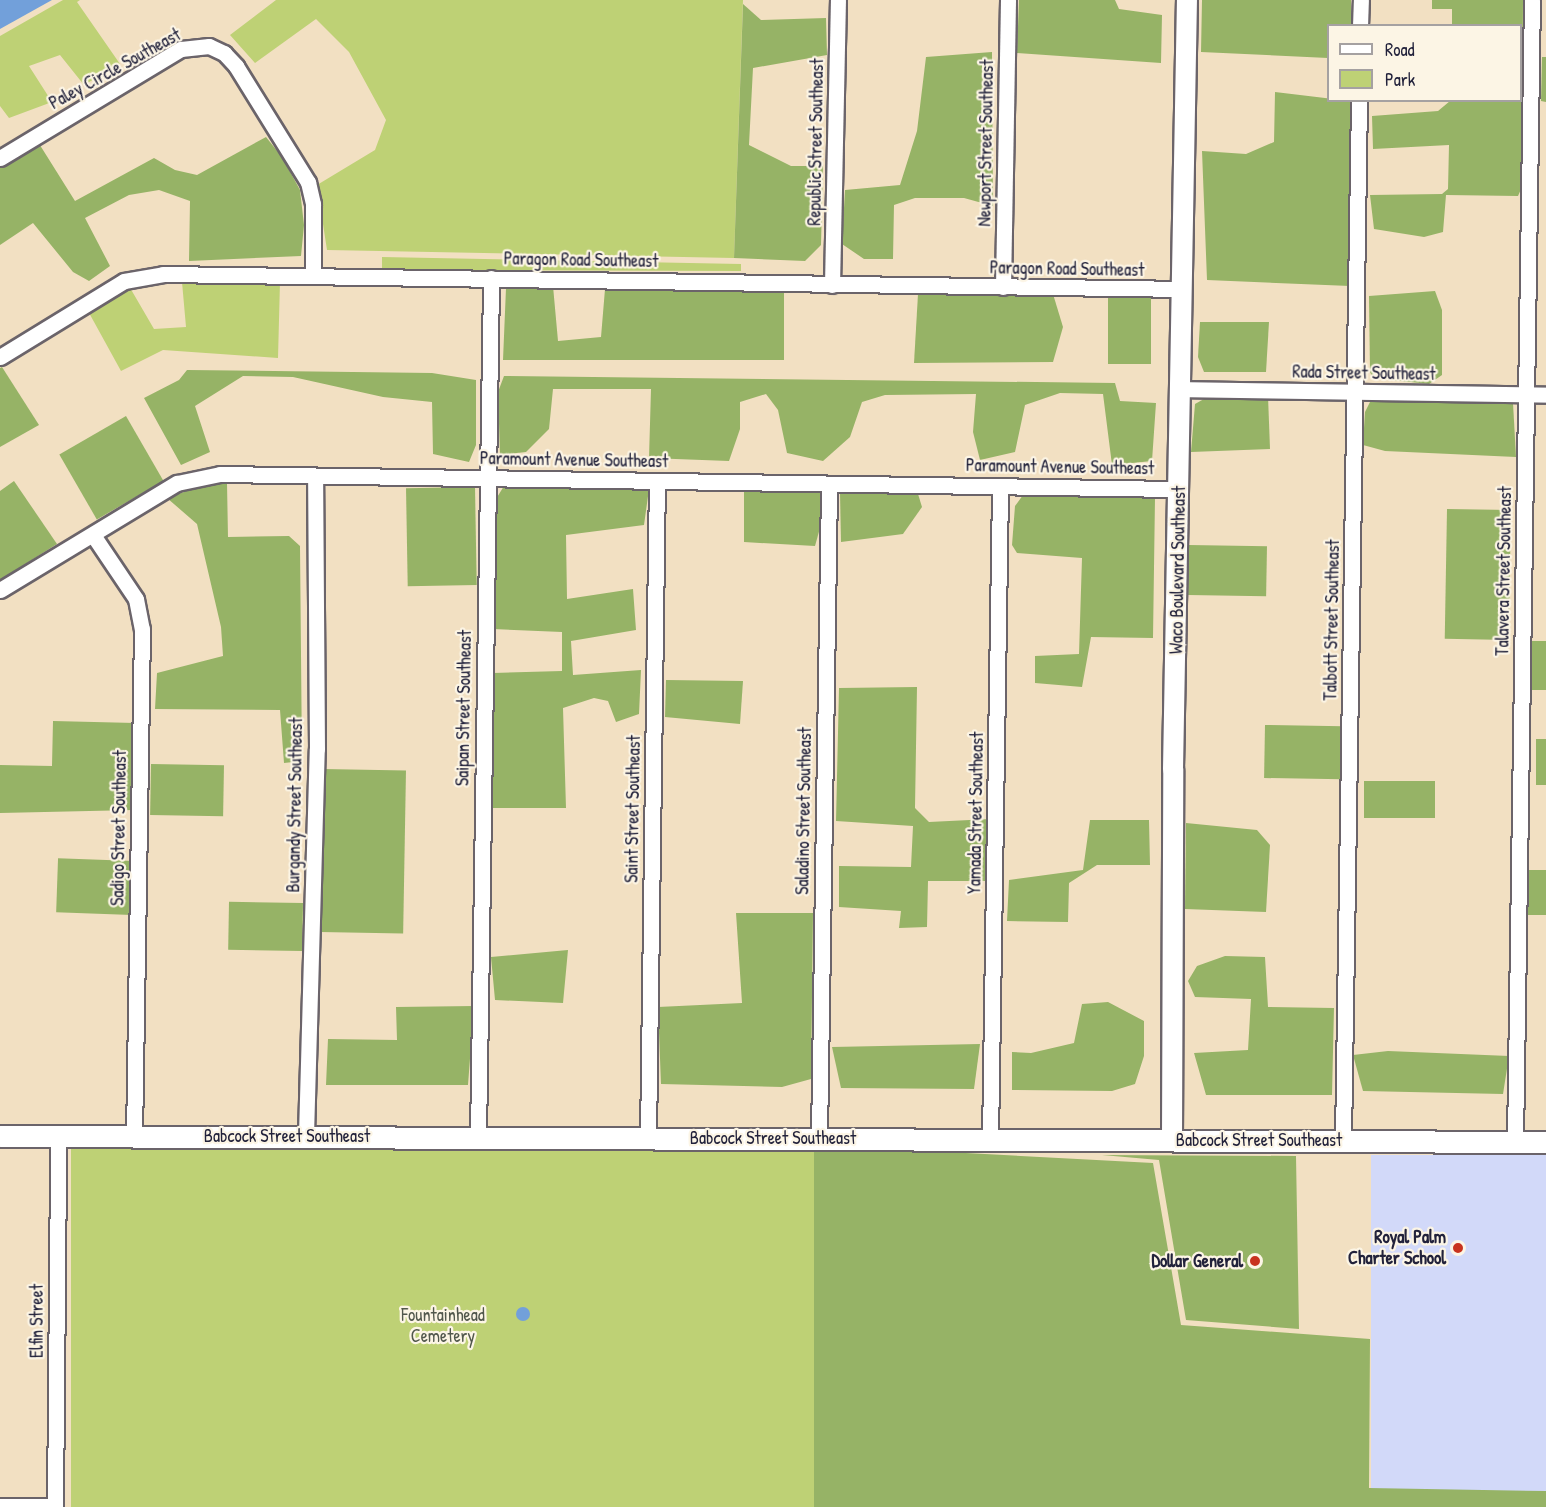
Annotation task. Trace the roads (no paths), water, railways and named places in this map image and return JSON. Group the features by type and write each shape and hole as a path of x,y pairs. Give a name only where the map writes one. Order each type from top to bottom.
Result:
{"main road":[{"name":"Babcock Street Southeast","path":"0,1136 306,1135 478,1138 1546,1142"}],"street":[{"name":"Republic Street Southeast","path":"832,285 838,0"},
{"name":"Newport Street Southeast","path":"1003,287 1008,0"},
{"name":"Waco Boulevard Southeast","path":"1172,1140 1187,0"},
{"path":"1360,24 1361,0"},
{"name":"Talavera Street Southeast","path":"1515,1142 1532,0"},
{"name":"Paley Circle Southeast","path":"0,158 181,49 209,46 224,53 236,66 308,182 313,204 313,276"},
{"name":"Talbott Street Southeast","path":"1343,1140 1359,102"},
{"name":"Paragon Road Southeast","path":"0,357 135,278 163,274 1183,290"},
{"name":"Saipan Street Southeast","path":"478,1138 491,278"},
{"name":"Rada Street Southeast","path":"1181,389 1546,395"},
{"name":"Paramount Avenue Southeast","path":"0,590 177,483 193,477 315,476 1179,489"},
{"name":"Burgandy Street Southeast","path":"306,1135 317,749 315,476"},
{"name":"Saint Street Southeast","path":"648,1138 657,481"},
{"name":"Saladino Street Southeast","path":"819,1138 829,484"},
{"name":"Yamada Street Southeast","path":"990,1140 1000,486"},
{"name":"Sadigo Street Southeast","path":"93,535 136,599 142,628 134,1136"},
{"name":"Elfin Street","path":"55,1507 58,1136"},
{"path":"0,1506 55,1507"}],"water":[{"path":"0,0 52,0 0,29"},
{"path":"520,1307 526,1307 530,1314 526,1321 520,1321 516,1317 516,1311"}],"place":[{"name":"Royal Palm Charter School","path":"1458,1248"},
{"name":"Dollar General","path":"1255,1261"}],"park label":[{"name":"Fountainhead Cemetery","path":"443,1326"}]}
